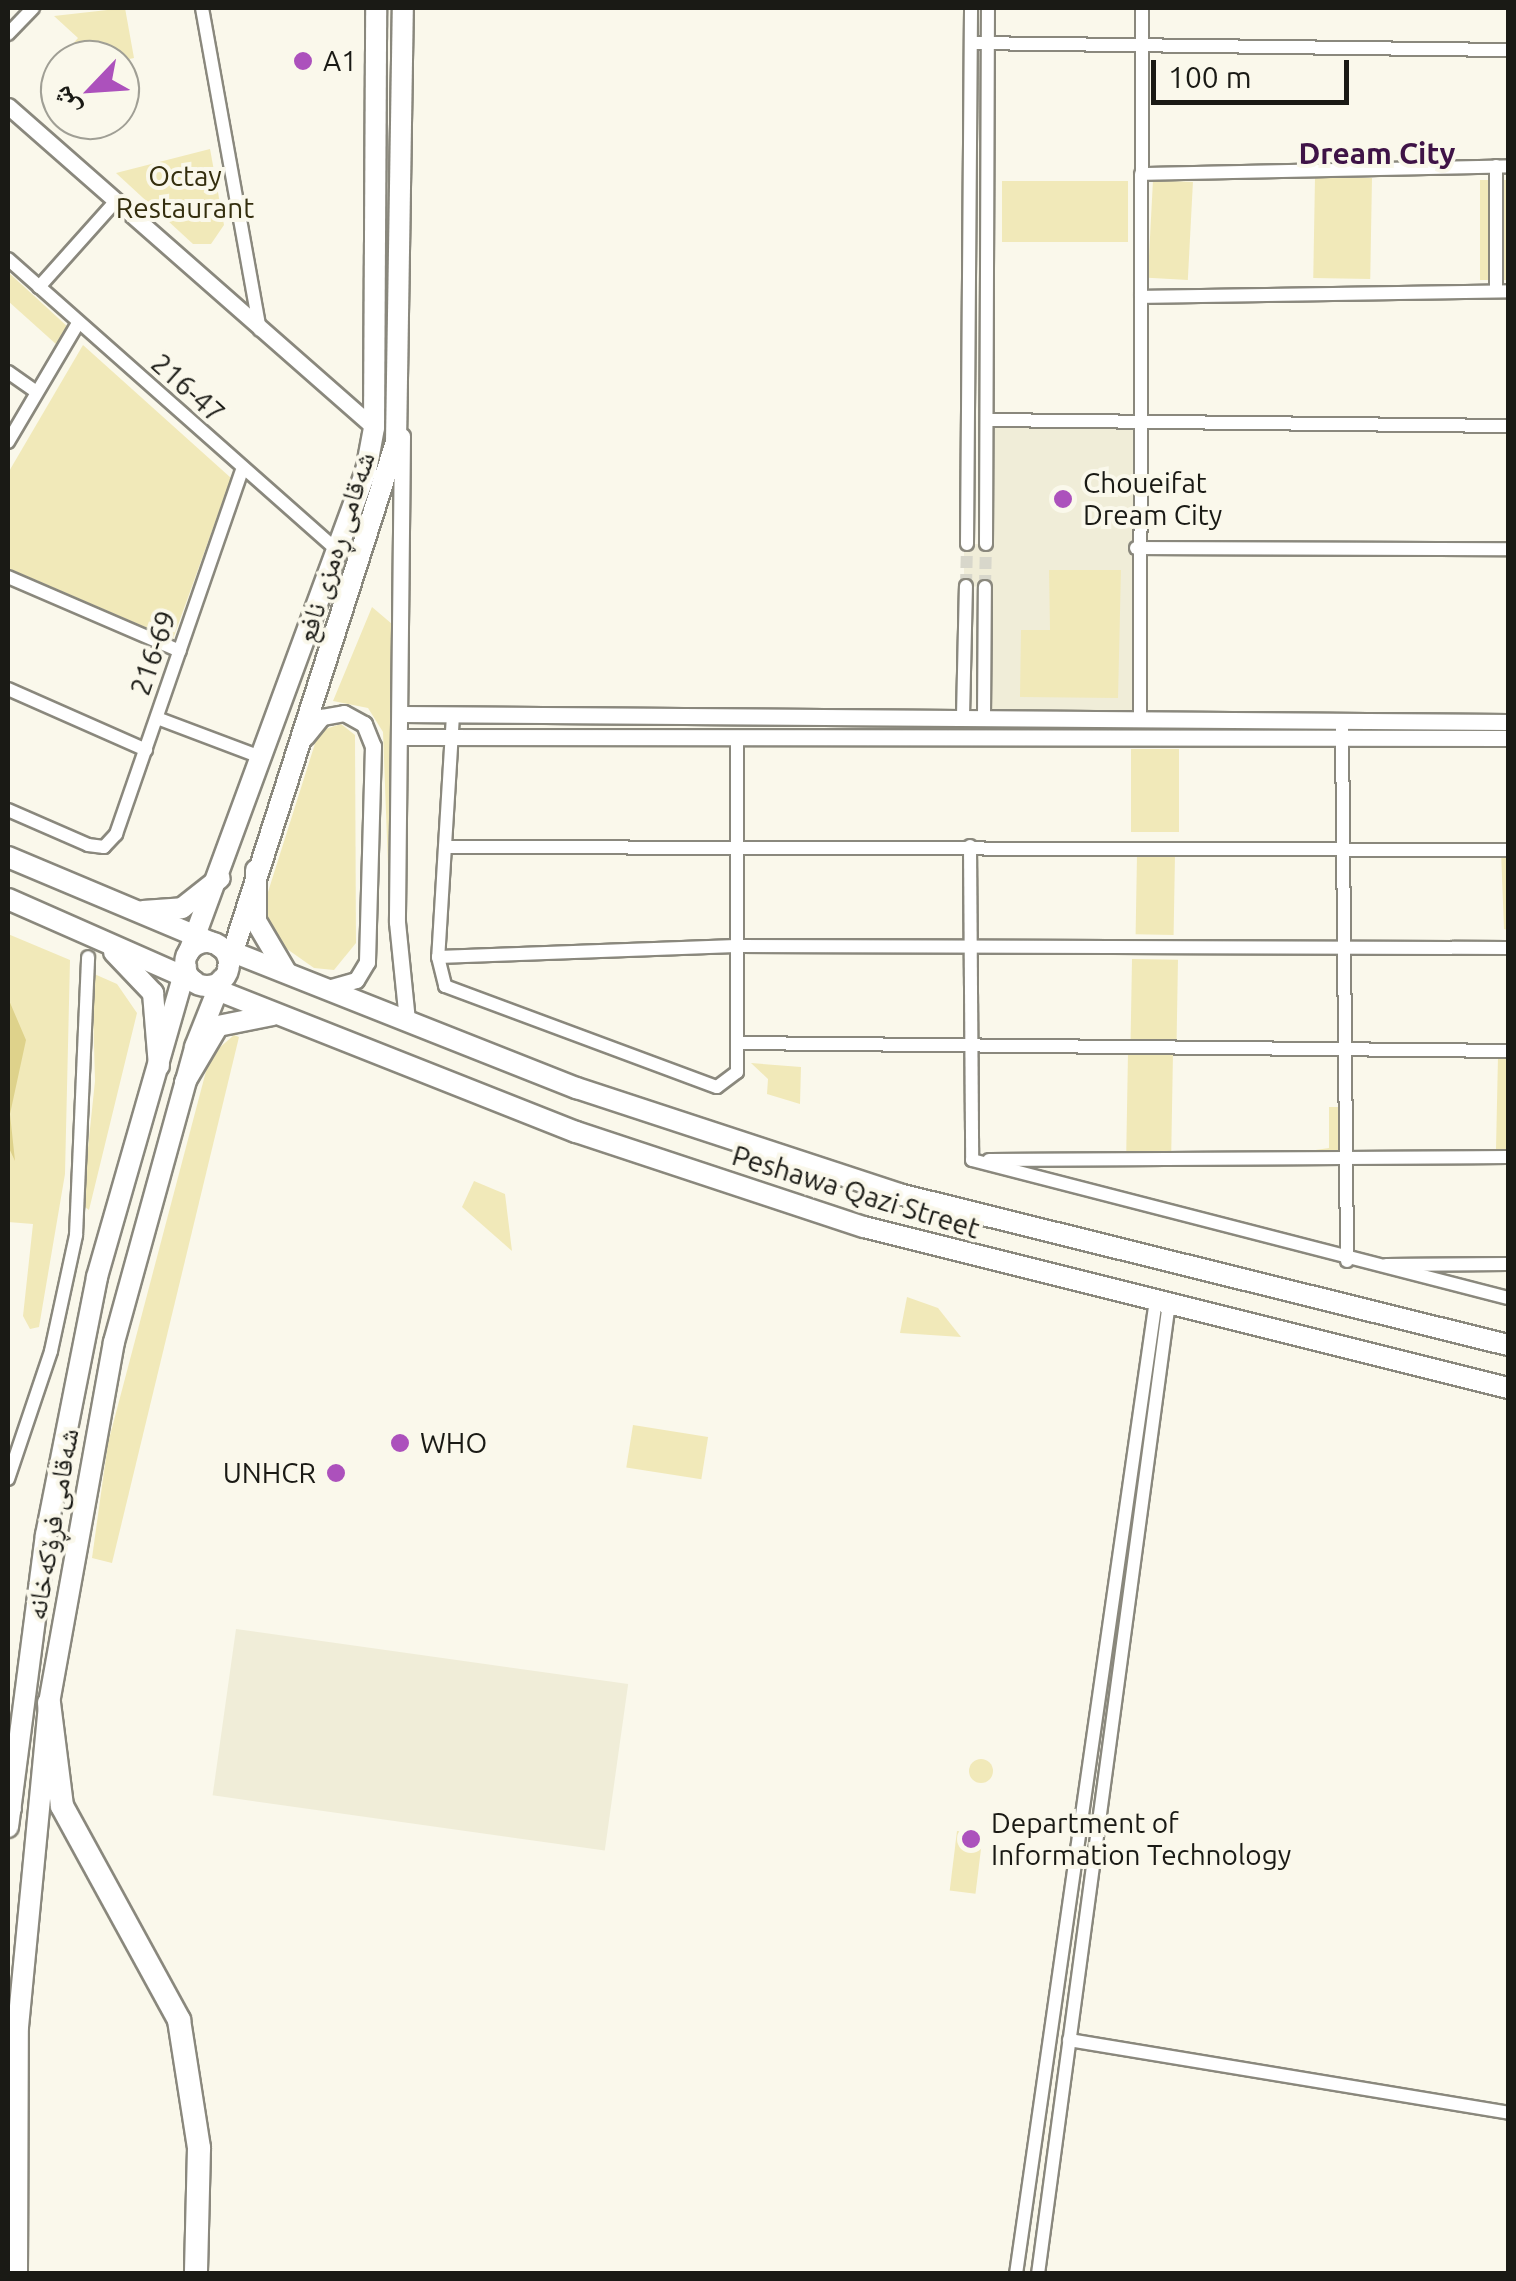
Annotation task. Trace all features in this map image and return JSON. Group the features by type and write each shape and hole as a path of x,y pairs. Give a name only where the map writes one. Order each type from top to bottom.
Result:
{"highway":[{"path":"49,1703 62,1806 178,2020 199,2148 196,2274"}],"main road":[{"name":"شەقامی ڕەمزی نافع","path":"207,965 217,886 338,551 374,428 376,8"},
{"name":"شەقامی ڕەمزی نافع","path":"207,965 244,903 379,511 401,395 403,8"},
{"name":"Peshawa Qazi Street","path":"8,858 126,907 285,1017 576,1132 864,1228 1162,1308 1508,1388"},
{"path":"256,870 256,921 288,974"},
{"path":"126,907 182,908 217,886 226,906 244,903"},
{"name":"Peshawa Qazi Street","path":"8,899 94,935 207,965 288,974 406,1021 899,1194 1508,1345"},
{"path":"94,935 153,993 160,1066"},
{"name":"شەقامی فڕۆکەخانە","path":"8,1815 46,1535 86,1332 160,1066 207,965"},
{"name":"شەقامی فڕۆکەخانە","path":"17,2274 13,2027 49,1703 114,1342 184,1082 207,965"},
{"path":"184,1082 218,1026 285,1017"},
{"path":"8,1815 36,1812"}],"street":[{"path":"8,34 33,8"},
{"path":"202,8 261,337"},
{"path":"967,544 971,8"},
{"path":"986,544 988,8"},
{"path":"1140,718 1136,548 1142,8"},
{"path":"971,42 1142,49 1508,50"},
{"path":"8,106 261,337 374,428"},
{"path":"1141,174 1502,166 1502,291 1141,296"},
{"path":"39,288 114,203"},
{"path":"971,248 987,247"},
{"name":"216-47","path":"8,259 242,471 338,551"},
{"path":"8,442 78,323"},
{"path":"8,372 38,392"},
{"path":"401,395 402,737 397,922 406,1021"},
{"path":"987,420 1508,426"},
{"name":"216-69","path":"8,810 104,847 146,750 242,471"},
{"path":"1136,548 1508,549"},
{"path":"8,577 180,651"},
{"path":"964,716 966,586"},
{"path":"984,716 985,586"},
{"path":"8,689 146,750"},
{"path":"298,751 333,714 356,717 370,734 370,894 365,968 325,989"},
{"path":"402,714 1140,718 1508,738"},
{"path":"453,714 438,958 441,979 457,996 710,1086 734,1078 737,736"},
{"path":"926,736 927,716"},
{"path":"1042,716 1042,737"},
{"path":"157,718 263,758"},
{"path":"402,737 1042,737 1508,722"},
{"path":"1342,729 1347,1261"},
{"path":"445,848 735,843 1508,850"},
{"path":"970,846 972,1160"},
{"path":"370,894 379,926 397,922"},
{"path":"438,958 736,946 1508,948"},
{"path":"8,1479 51,1351 76,1235 88,957"},
{"path":"736,1044 1345,1054 1508,1051"},
{"path":"972,1160 1346,1153 1508,1156"},
{"path":"972,1160 1347,1261 1508,1298"},
{"path":"1363,1265 1508,1264"},
{"path":"1038,2274 1162,1308"},
{"path":"1016,2274 1162,1308"},
{"path":"1069,2040 1508,2112"}],"shaded area":[{"path":"987,420 1140,425 1140,718 984,716 984,587 964,586 964,544 985,544"},
{"path":"8,998 26,1040 10,1114 15,1161 8,1146"},
{"path":"236,1629 628,1684 605,1850 213,1795"}],"green space":[{"path":"125,8 131,40 76,40 54,16"},
{"name":"Octay Restaurant","path":"210,149 224,225 211,244 193,244 116,173"},
{"path":"1315,177 1372,178 1370,279 1313,278"},
{"path":"1153,180 1193,182 1188,280 1148,278"},
{"path":"1480,180 1508,180 1508,280 1480,280"},
{"path":"1002,181 1128,181 1128,242 1002,242"},
{"path":"8,272 69,328 57,345 8,301"},
{"path":"83,345 231,478 173,639 8,568 8,473"},
{"path":"1049,570 1121,570 1118,698 1020,697 1021,630 1050,630"},
{"path":"372,607 392,624 390,919 383,732 368,708 333,701"},
{"path":"341,724 355,735 356,943 334,970 314,968 270,937 261,914 319,731"},
{"path":"1131,749 1179,749 1179,832 1131,832"},
{"path":"1501,851 1508,852 1508,930 1504,929"},
{"path":"1137,854 1175,855 1174,935 1136,934"},
{"path":"8,934 70,960 65,1174 39,1327 30,1329 23,1316 33,1224 8,1222"},
{"path":"1132,959 1178,960 1177,1041 1131,1040"},
{"path":"92,973 117,984 137,1013 89,1210 82,1205 95,1081"},
{"path":"234,1035 239,1037 112,1563 92,1558 108,1443 210,1056"},
{"path":"1128,1052 1173,1053 1171,1159 1126,1158"},
{"path":"1498,1056 1508,1056 1508,1149 1496,1149"},
{"path":"751,1063 801,1067 800,1104 767,1094 768,1079"},
{"path":"1329,1107 1340,1107 1340,1153 1295,1153 1329,1148"},
{"path":"474,1181 505,1194 512,1251 462,1207"},
{"path":"907,1297 938,1308 961,1337 900,1333"},
{"path":"633,1425 708,1437 701,1479 626,1467"},
{"path":"981,1759 993,1771 981,1783 969,1771"},
{"path":"957,1831 983,1834 975,1894 950,1891"}],"tunnel":[{"path":"966,586 967,544"},
{"path":"985,587 986,544"}],"place":[{"name":"A1","path":"303,61"},
{"name":"Choueifat Dream City","path":"1063,499"},
{"name":"WHO","path":"400,1443"},
{"name":"UNHCR","path":"336,1473"},
{"name":"Department of Information Technology","path":"971,1839"}],"district":[{"name":"Dream City","path":"1377,153"}]}
